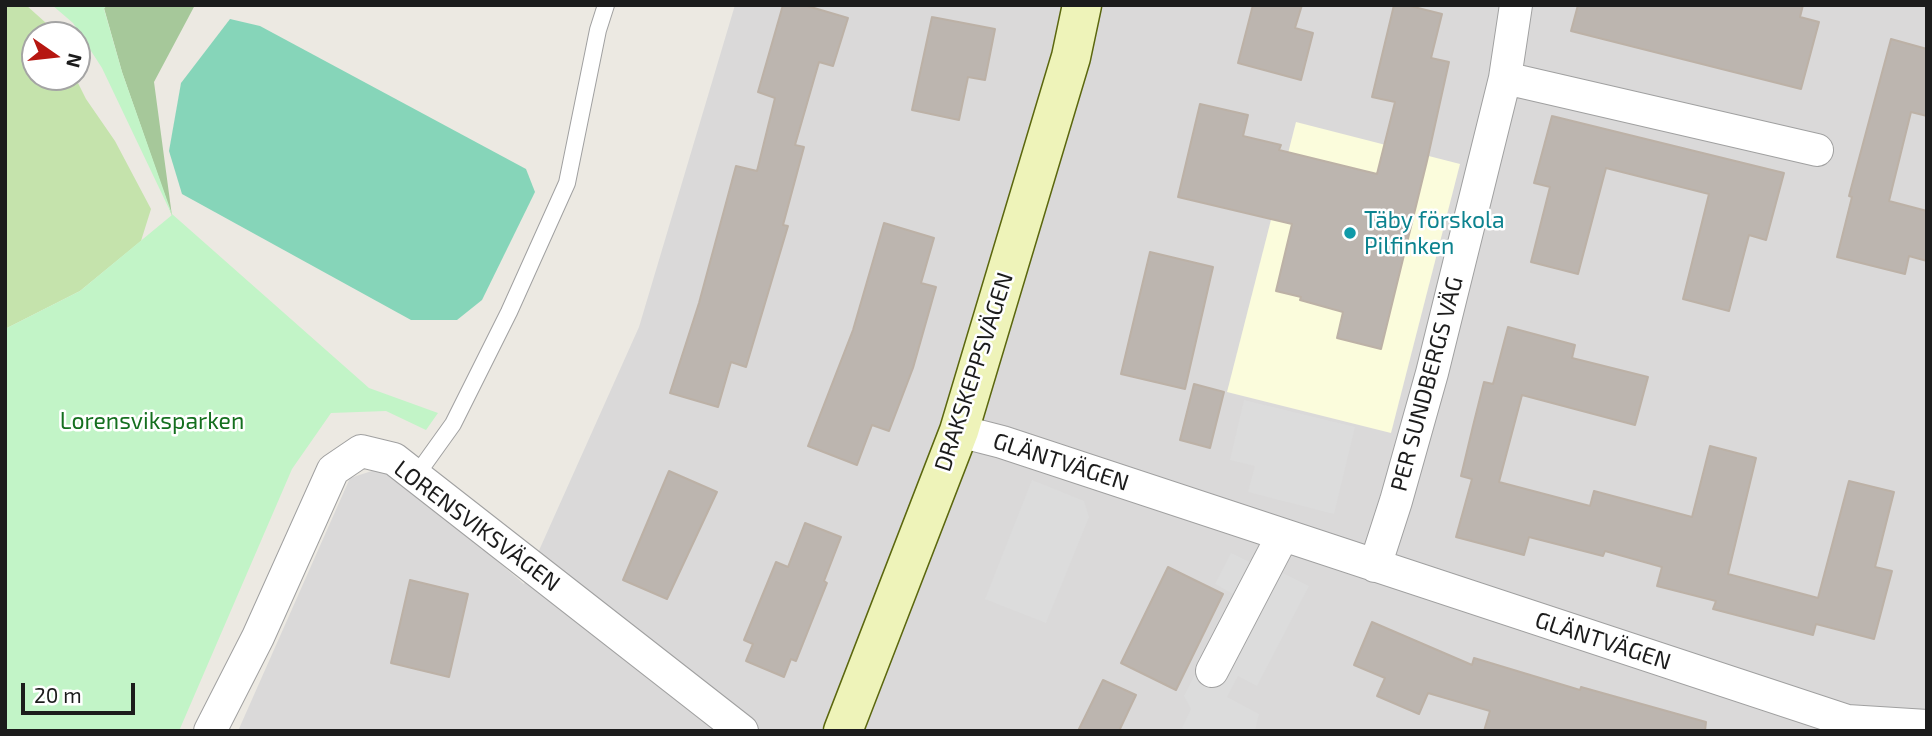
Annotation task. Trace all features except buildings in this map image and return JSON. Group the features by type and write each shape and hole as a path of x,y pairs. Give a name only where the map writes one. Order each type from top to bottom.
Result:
{"street":[{"name":"DRAKSKEPPSVÄGEN","path":"843,731 959,431 1070,57 1082,5"},
{"name":"PER SUNDBERGS VÄG","path":"1375,566 1432,373 1505,78 1516,5"},
{"path":"1505,78 1817,150"},
{"name":"GLÄNTVÄGEN","path":"959,431 1002,442 1847,721 1927,726"},
{"name":"LORENSVIKSVÄGEN","path":"210,731 258,637 334,470 361,451 394,459 742,731"},
{"path":"1212,671 1283,535"}],"lane":[{"path":"415,477 453,424 509,312 567,183 598,30 606,5"}],"shaded area":[{"path":"735,5 1927,5 1927,731 238,731 350,478 375,470 398,476 524,584 639,327"},
{"path":"1296,122 1460,164 1391,433 1227,392"},
{"path":"1244,400 1355,427 1334,514 1248,492 1255,466 1230,460"},
{"path":"1032,480 1084,501 1089,517 1046,623 985,599"},
{"path":"1231,553 1257,566 1265,564 1309,586 1257,686 1238,676 1227,697 1259,714 1255,731 1187,731 1182,728 1191,709 1184,696 1235,595 1215,584"}],"green space":[{"path":"5,5 26,5 44,21 21,21 21,91 82,91 115,141 151,209 141,241 80,291 5,329"},
{"name":"Lorensviksparken","path":"52,5 107,5 104,9 122,72 172,214 369,388 438,413 426,430 386,411 331,413 292,469 179,731 5,731 5,329 80,291 172,215 102,68 91,51 91,21 71,21"},
{"path":"107,5 195,5 154,82 172,216 122,72 104,8"},
{"path":"230,19 260,26 526,169 535,192 482,300 457,320 411,320 182,194 169,151 181,83"}],"place":[{"name":"Täby förskola Pilfinken","path":"1350,233"}]}
